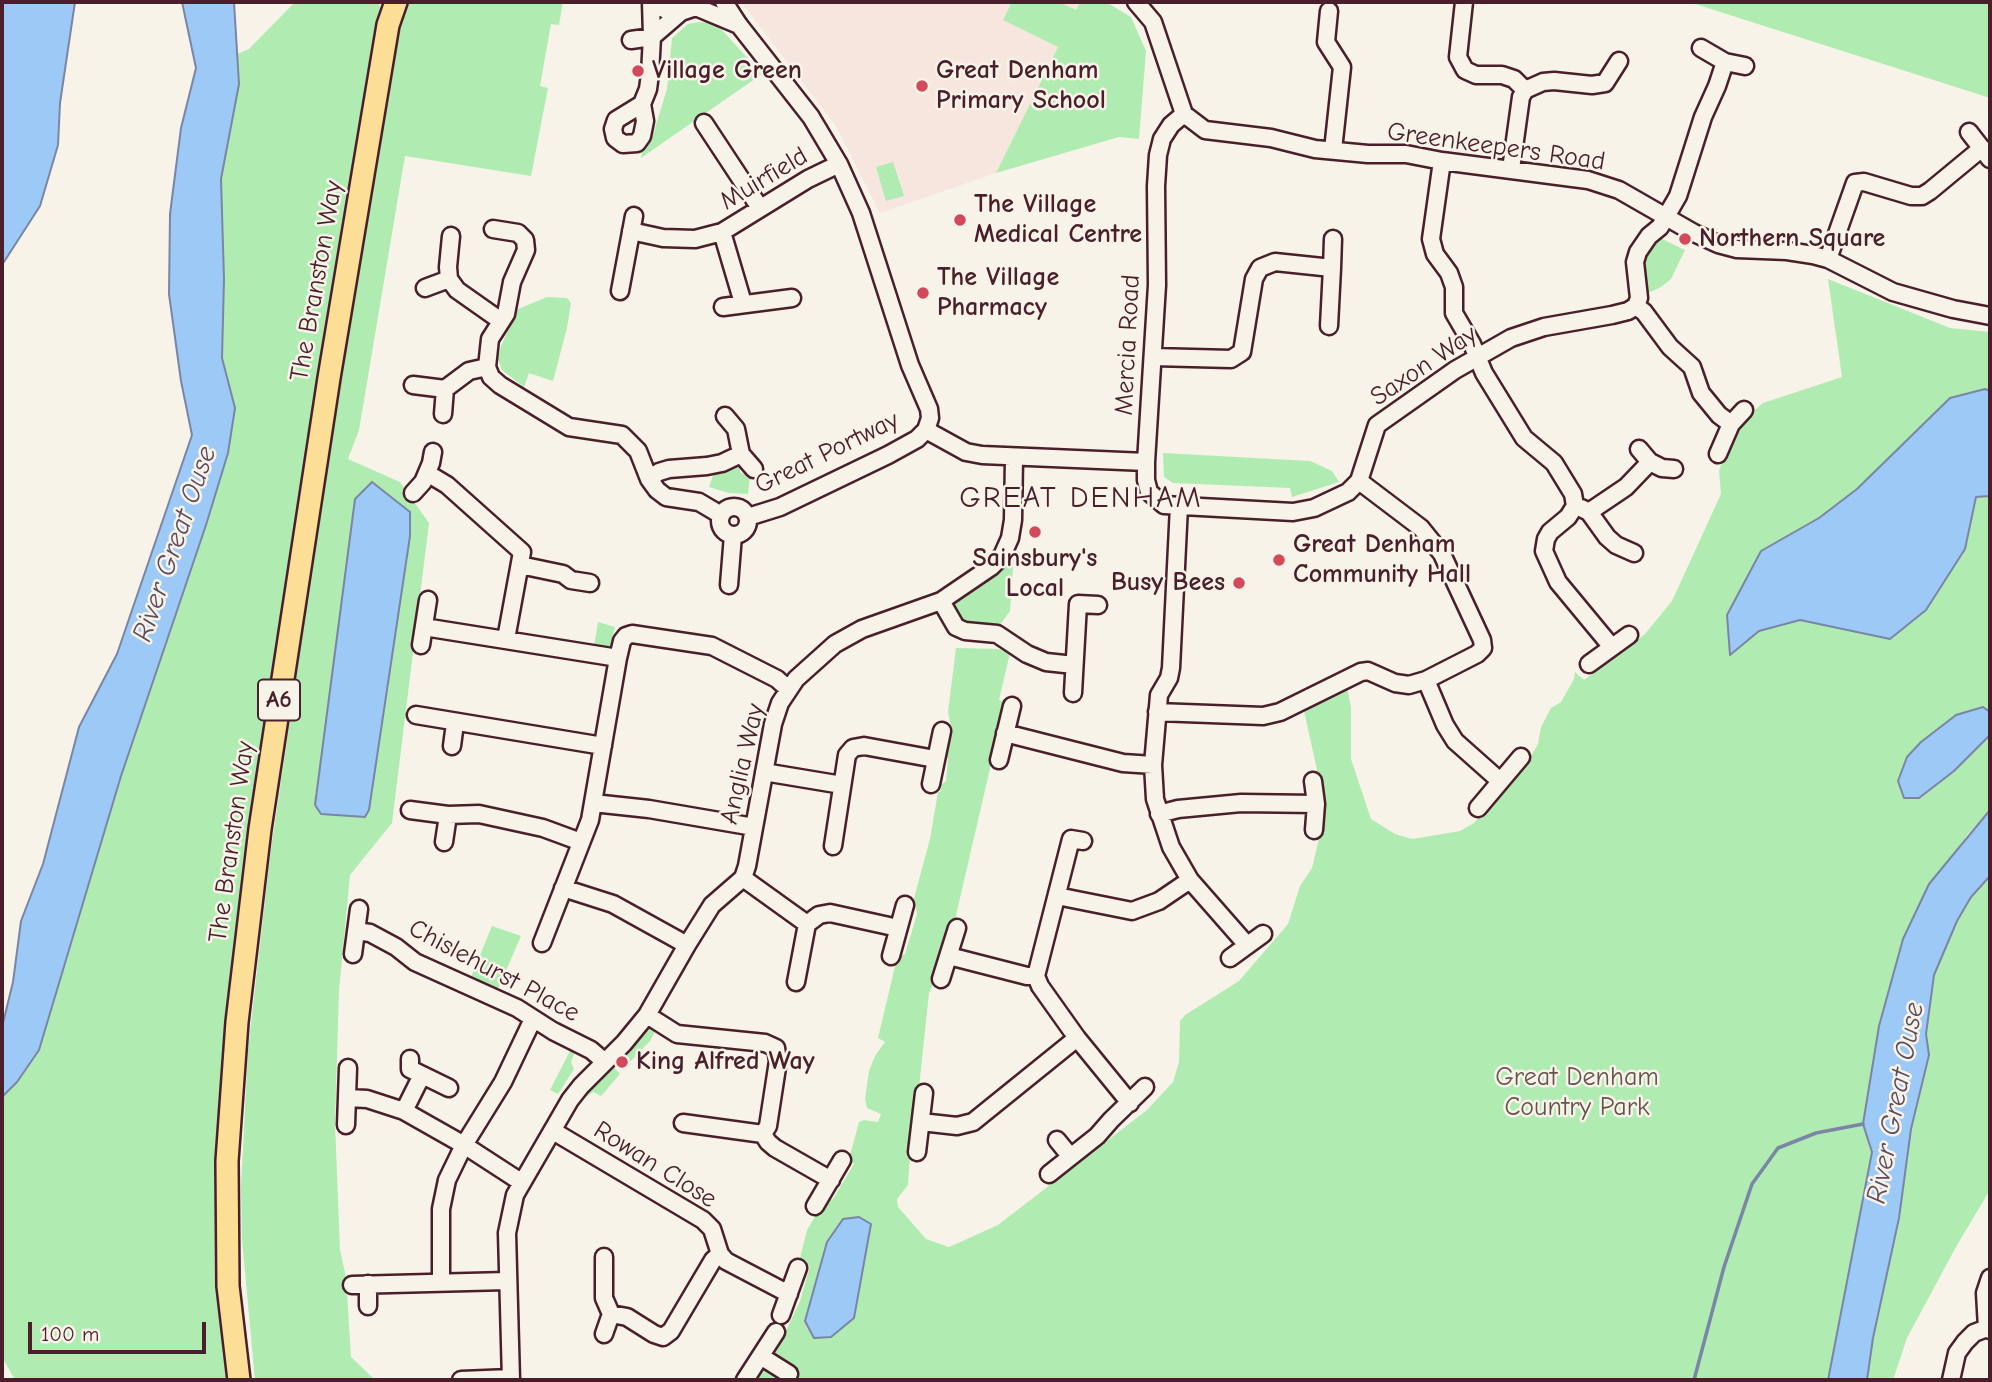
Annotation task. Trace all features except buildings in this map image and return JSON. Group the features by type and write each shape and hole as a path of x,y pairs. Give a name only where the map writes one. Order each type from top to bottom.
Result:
{"highway":[{"name":"The Branston Way","path":"384,2 388,25"},
{"name":"The Branston Way","path":"239,1380 228,1286 227,1161 237,1022 260,829 289,633 388,25 396,2"}],"street":[{"path":"652,2 669,12 693,7 739,25"},
{"path":"642,104 616,120 613,129 618,151 636,143 642,136 645,121 642,104 648,89 652,37 652,2"},
{"path":"724,2 811,117 839,164 861,213 893,317 929,409 930,418 926,430 966,452 1014,458 1146,462 1149,492 1164,505 1293,512 1314,508 1335,499 1359,481 1400,511 1443,554 1482,640 1483,648 1477,654 1426,680 1409,685 1395,683 1367,671 1280,712 1263,716 1157,712"},
{"path":"1136,2 1153,22 1184,114"},
{"path":"1464,2 1458,57 1465,70 1476,75 1502,75 1514,79 1525,90"},
{"path":"631,40 652,37 693,7"},
{"path":"1329,11 1326,42 1342,67 1333,150"},
{"path":"1701,48 1725,62 1745,66"},
{"path":"1511,169 1521,97 1525,90 1543,82 1554,81 1592,85 1605,83 1619,61"},
{"path":"1725,62 1703,117 1678,196 1667,218 1638,252 1635,262 1639,298 1636,306 1644,312 1670,347 1692,366 1701,393 1718,415 1731,424"},
{"name":"Greenkeepers Road","path":"1184,114 1205,130 1271,138 1333,150 1406,154 1578,178 1602,184 1619,190 1707,240 1737,249 1787,250 1828,259 1893,292 1990,316"},
{"name":"Mercia Road","path":"1146,462 1157,285 1158,155 1161,139 1171,125 1184,114"},
{"path":"704,123 711,148 760,208"},
{"path":"1828,259 1855,183 1864,182 1912,196 1922,195 1986,154 1969,132"},
{"path":"1442,161 1431,239 1432,247 1449,273 1454,287 1454,313 1472,344 1484,373 1524,438 1534,449 1549,448 1554,463 1582,509 1616,545 1634,553"},
{"name":"Muirfield","path":"620,291 632,223 663,238 695,239 722,232 839,164"},
{"path":"493,229 520,226 526,250 512,282 509,306 490,339 487,367 491,377 500,386 569,427 622,435 638,451 649,480 657,490 666,497 699,502 721,515"},
{"path":"722,232 743,303"},
{"path":"451,236 449,279 457,290 501,320"},
{"path":"1329,326 1333,239"},
{"path":"1153,357 1231,359 1242,352 1254,279 1260,268 1275,262 1332,268"},
{"path":"425,288 449,279"},
{"path":"723,307 792,298"},
{"name":"Saxon Way","path":"1359,481 1366,465 1372,437 1383,419 1427,388 1511,338 1544,327 1628,311 1636,306"},
{"path":"413,385 445,389 469,371 487,367"},
{"path":"443,414 445,389"},
{"path":"1718,454 1731,424 1744,410"},
{"path":"725,416 737,429 741,454 754,469"},
{"name":"Great Portway","path":"748,517 780,507 888,455 917,439 926,430"},
{"path":"1639,449 1650,462 1662,468 1674,469"},
{"path":"413,493 423,482 433,452"},
{"path":"649,480 659,472 669,469 722,463 741,454"},
{"name":"Anglia Way","path":"743,878 773,724 788,689 814,662 847,636 883,620 918,611 941,601 991,567 1007,548 1013,520 1014,458"},
{"path":"1611,646 1558,582 1544,551 1546,539 1550,532 1568,517 1626,487 1650,462"},
{"path":"427,473 447,485 522,552 506,639"},
{"path":"721,515 733,506 742,509 748,517 745,530 733,535"},
{"path":"1180,506 1171,668 1169,678 1159,695 1153,765 1159,814 1171,847 1190,880 1247,945"},
{"path":"721,515 722,528 733,535"},
{"path":"729,585 733,535"},
{"path":"520,565 590,583"},
{"path":"421,645 428,600"},
{"path":"941,601 957,627 965,631 997,634 1027,654 1046,662 1074,665"},
{"path":"1073,693 1078,604 1098,605"},
{"path":"424,627 618,658"},
{"path":"542,943 590,820 622,641 632,634 712,646 777,679 788,689"},
{"path":"1589,664 1629,635"},
{"path":"1426,680 1445,725 1455,741 1500,781"},
{"path":"999,760 1012,706"},
{"path":"416,715 603,746"},
{"path":"452,746 455,723"},
{"path":"931,784 934,759 942,731"},
{"path":"1005,733 1123,763 1153,765"},
{"path":"833,846 847,755 853,748 864,746 934,759"},
{"path":"1478,808 1521,757"},
{"path":"764,772 842,785"},
{"path":"1313,781 1316,804 1314,830"},
{"path":"593,803 649,808 754,827"},
{"path":"1159,814 1178,809 1241,803 1316,804"},
{"path":"410,810 448,815 479,814 543,828 581,842"},
{"path":"444,842 448,815"},
{"path":"1083,841 1071,839 1036,976 1040,986 1077,1038 1130,1103"},
{"path":"461,1380 511,1379 507,1280 508,1221 521,1182 570,1100 647,1015 712,905 743,878 807,924"},
{"path":"1057,896 1132,911 1159,901 1190,880"},
{"path":"563,888 613,904 687,945"},
{"path":"891,956 905,905"},
{"path":"353,954 359,909"},
{"path":"796,982 807,924 819,915 830,913 898,928"},
{"path":"940,979 957,928"},
{"name":"Chislehurst Place","path":"356,931 370,933 396,947 415,962 502,1001 591,1050 605,1062"},
{"path":"1230,958 1263,934"},
{"path":"949,956 1036,976"},
{"path":"647,1015 677,1034 765,1043 776,1048 778,1061 768,1126 764,1134"},
{"path":"441,1282 441,1209 447,1180 464,1145 503,1082 533,1019"},
{"path":"921,1122 957,1126 972,1122 1077,1038"},
{"path":"410,1059 410,1069 449,1088"},
{"path":"346,1125 348,1068"},
{"path":"404,1111 422,1075"},
{"path":"1049,1174 1097,1136 1145,1087"},
{"path":"918,1152 924,1093"},
{"path":"347,1098 367,1099 404,1111 521,1182"},
{"path":"689,1128 764,1134"},
{"name":"Rowan Close","path":"553,1131 703,1220 712,1229 720,1254"},
{"path":"764,1134 775,1148 831,1180"},
{"path":"1057,1140 1070,1156"},
{"path":"815,1206 842,1160"},
{"path":"611,1314 627,1317 654,1335 663,1336 671,1331 713,1261 720,1254 726,1261 789,1294"},
{"path":"599,1264 604,1298 611,1314 604,1334"},
{"path":"781,1315 798,1268"},
{"path":"1951,1380 1957,1353 1974,1333 1989,1329 1985,1293 1990,1278"},
{"path":"368,1306 360,1284 507,1280"},
{"path":"745,1380 776,1332"},
{"path":"762,1357 789,1374"}],"shaded area":[{"name":"Great Denham Primary School","path":"741,2 1080,2 996,173 880,213 836,126"}],"green space":[{"path":"295,2 377,2 380,6 379,45 230,1016 234,1380 15,1380 2,1357 2,1097 17,1082 39,1050 121,776 228,453 235,408 222,358 224,279 221,179 239,84 237,54 249,49"},
{"path":"405,2 563,2 559,25 551,24 540,86 548,88 531,176 405,156 359,430 348,459 400,482 429,523 392,823 350,875 339,991 335,1123 340,1250 346,1277 351,1357 375,1380 255,1380 242,1240 241,1186 248,1050 270,856 329,452 380,150 393,53"},
{"path":"1012,2 1059,2 1076,10 1080,2 1106,2 1131,17 1146,51 1139,139 1119,137 996,173 1058,47 1003,20"},
{"path":"1689,2 1990,2 1990,98"},
{"path":"710,23 722,30 762,74 641,158 642,150 652,138 667,89 672,38 688,24"},
{"path":"893,162 904,196 886,201 876,167"},
{"path":"1656,236 1685,250 1671,279 1646,294 1642,272 1644,254"},
{"name":"Great Denham Country Park","path":"1828,279 1950,328 1990,332 1990,810 1967,835 1903,939 1879,1026 1863,1124 1872,1152 1828,1380 752,1380 777,1350 800,1301 810,1266 799,1262 807,1230 819,1210 822,1212 828,1201 833,1199 854,1164 849,1159 859,1122 878,1122 881,1114 867,1108 865,1099 869,1071 885,1042 878,1038 897,958 905,954 917,914 914,898 930,839 938,792 946,781 948,759 944,753 952,731 948,712 956,648 998,649 1010,653 999,700 1007,703 1001,709 990,754 992,760 954,924 947,929 934,968 937,976 929,993 918,1097 914,1100 908,1185 897,1199 898,1207 926,1239 949,1247 998,1225 1147,1110 1173,1082 1179,1062 1180,1021 1185,1015 1239,981 1288,924 1300,886 1312,868 1321,830 1323,797 1304,711 1347,688 1351,707 1351,759 1371,819 1395,834 1412,839 1460,831 1474,823 1528,761 1538,744 1541,727 1551,708 1561,702 1575,672 1584,680 1645,634 1672,601 1721,494 1719,471 1727,446 1741,422 1763,403 1842,377"},
{"path":"547,297 567,298 571,303 567,328 553,381 529,373 524,387 502,370 498,359 501,346 518,309"},
{"path":"1163,453 1310,461 1332,471 1339,482 1292,497 1290,488 1173,483 1164,477"},
{"path":"729,464 740,465 740,473 750,475 748,494 729,493 709,487 715,470 726,472"},
{"path":"1014,554 1010,611 999,626 991,624 990,628 964,625 953,605 993,577"},
{"path":"598,622 615,627 610,647 594,646"},
{"path":"1990,876 1990,1190 1907,1338 1893,1380 1867,1380 1873,1338 1899,1218 1911,1129 1929,1055 1926,1034 1934,974 1957,921 1971,897"},
{"path":"492,926 521,936 498,989 471,977"},
{"path":"650,1027 657,1028 650,1041 630,1062 622,1054"},
{"path":"571,1049 575,1052 571,1062 574,1069 558,1094 550,1090"},
{"path":"611,1064 620,1074 601,1096 593,1092 584,1096 580,1102 576,1100"}],"water":[{"path":"2,2 75,2 60,103 58,145 40,206 2,265"},
{"name":"River Great Ouse","path":"182,2 234,2 239,84 221,179 224,279 222,358 235,408 228,453 121,776 39,1050 17,1082 2,1097 2,1027 13,982 21,921 43,864 79,727 117,654 192,435 181,381 169,294 170,214 181,128 196,68"},
{"path":"1985,389 1990,391 1990,496 1976,497 1965,549 1926,610 1890,639 1800,620 1759,631 1730,655 1727,615 1761,551 1819,518 1857,489 1950,398"},
{"path":"372,482 410,512 410,536 369,810 365,817 321,814 315,805 355,499"},
{"path":"1983,707 1990,712 1990,735 1954,771 1919,798 1904,798 1898,781 1907,757 1921,742 1956,715"},
{"name":"River Great Ouse","path":"1990,810 1990,876 1971,897 1957,921 1934,975 1926,1034 1929,1055 1911,1129 1899,1218 1873,1338 1867,1380 1828,1380 1872,1152 1863,1124 1879,1026 1903,939 1929,884"},
{"path":"859,1217 871,1224 854,1318 831,1337 814,1338 805,1321 827,1242 843,1219"}],"waterway":[{"path":"1694,1380 1724,1267 1752,1184 1778,1148 1816,1133 1863,1124"}],"place":[{"name":"Village Green","path":"638,71"},
{"name":"Great Denham Primary School","path":"922,86"},
{"name":"The Village Medical Centre","path":"960,220"},
{"name":"Northern Square","path":"1685,239"},
{"name":"The Village Pharmacy","path":"923,293"},
{"name":"Sainsbury's Local","path":"1035,532"},
{"name":"Great Denham Community Hall","path":"1279,560"},
{"name":"Busy Bees","path":"1239,583"},
{"name":"King Alfred Way","path":"622,1062"}],"district":[{"name":"GREAT DENHAM","path":"1081,499"}]}
